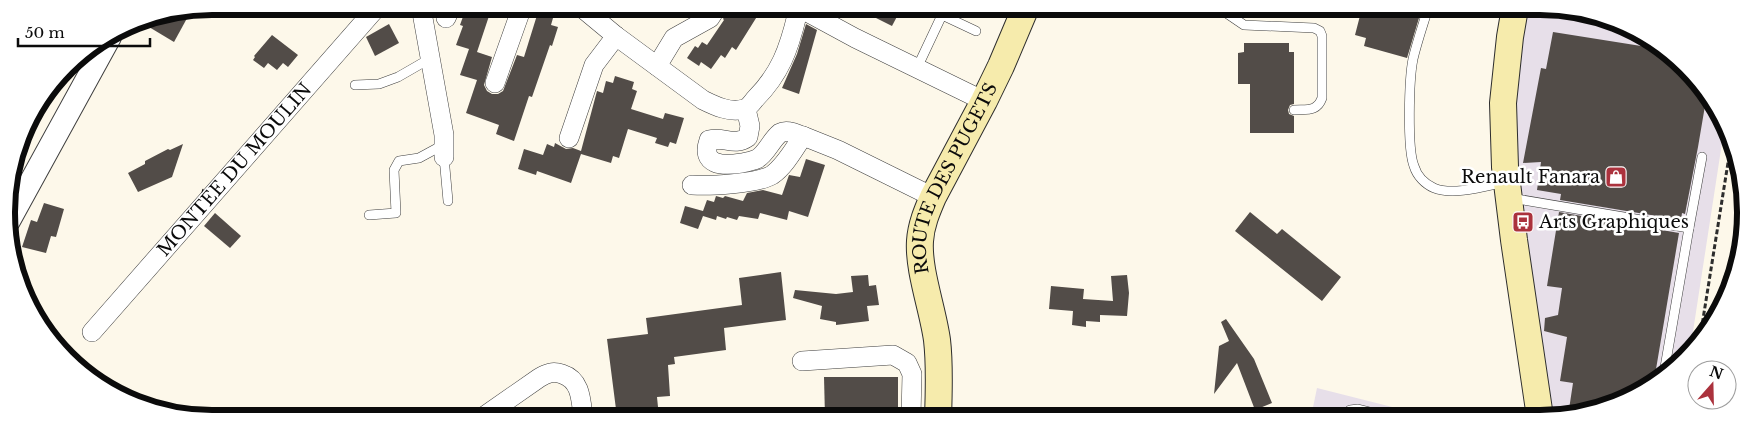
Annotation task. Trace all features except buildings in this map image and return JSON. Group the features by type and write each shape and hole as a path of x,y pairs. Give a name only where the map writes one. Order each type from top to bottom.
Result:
{"main road":[{"name":"ROUTE DES PUGETS","path":"938,410 937,340 923,269 920,242 924,219 933,197 984,101 1022,15"},
{"path":"1514,15 1503,103 1501,188 1539,410"}],"street":[{"name":"MONTÉE DU MOULIN","path":"92,332 370,15"},
{"path":"423,15 444,135 444,151"},
{"path":"495,83 519,15"},
{"path":"590,15 703,100 718,107 734,110 746,109 768,86 777,73 793,32 797,15"},
{"path":"657,66 674,38 710,18 712,15"},
{"path":"813,15 855,38 984,101"},
{"path":"569,138 594,66 616,36"},
{"path":"15,210 104,47"},
{"path":"746,109 750,126 748,137 741,142 718,138 709,140 706,149 708,157 714,163 729,165 754,160 763,155 780,134 788,131 838,150 933,197"},
{"path":"692,184 708,186 762,179 772,175 783,164 803,136"},
{"path":"802,361 892,355 908,363 912,374 911,410"},
{"path":"493,410 548,372 566,375 574,381 578,388 582,410"}],"lane":[{"path":"917,68 940,15"},
{"path":"949,15 976,31"},
{"path":"1229,15 1244,25 1314,28 1320,31 1322,36 1322,98 1319,106 1314,109 1294,110"},
{"path":"1426,15 1413,59 1411,79 1411,154 1414,167 1420,179 1433,188 1448,192 1501,188 1689,228"},
{"path":"355,84 379,84 398,77 431,58"},
{"path":"369,215 396,213 394,170 399,161 444,151 448,202"},
{"path":"1665,365 1702,157"}],"path":[{"path":"1702,325 1729,157"}],"shaded area":[{"path":"1504,15 1552,15 1578,19 1603,25 1638,41 1670,64 1688,82 1711,114 1723,139 1692,338 1660,369 1627,390 1603,400 1552,410 1512,135 1521,23"},
{"path":"1317,388 1404,410 1312,410"}],"place":[{"name":"Renault Fanara","path":"1616,177"},
{"name":"Arts Graphiques","path":"1523,222"}]}
